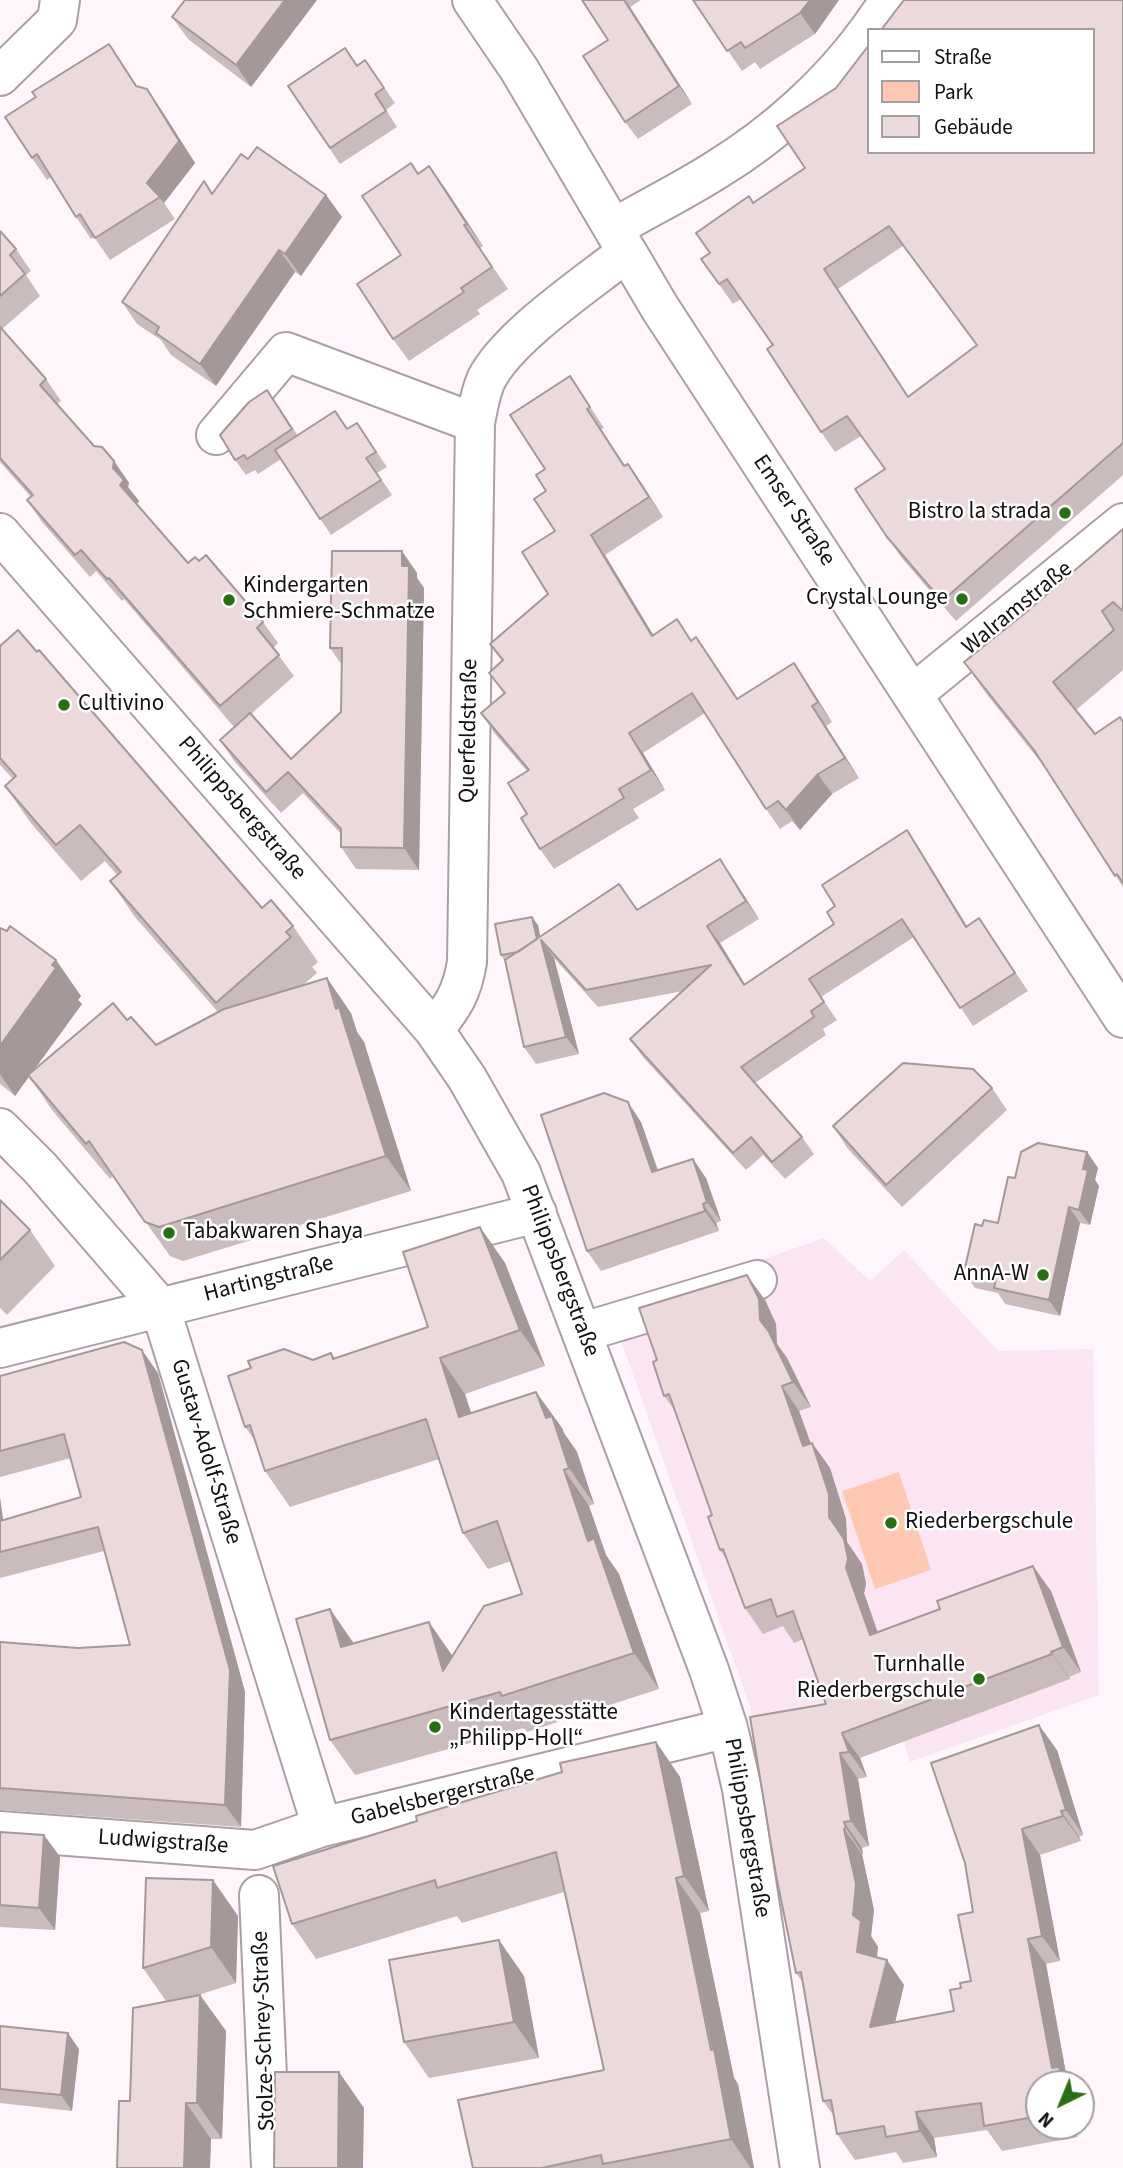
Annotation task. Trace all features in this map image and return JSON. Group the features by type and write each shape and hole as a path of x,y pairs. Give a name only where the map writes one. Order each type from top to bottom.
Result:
{"street":[{"path":"0,76 57,20 60,0"},
{"name":"Emser Straße","path":"472,0 519,69 673,329 914,694 1123,1018"},
{"name":"Querfeldstraße","path":"870,28 890,0"},
{"name":"Querfeldstraße","path":"434,1030 457,1000 464,983 467,962 475,423 487,379 526,332 621,240 695,183 752,146 796,110 836,71 867,32"},
{"path":"216,435 286,352 475,423"},
{"name":"Walramstraße","path":"914,694 1123,523"},
{"name":"Philippsbergstraße","path":"0,533 434,1030 467,1078 521,1173 583,1332 728,1728 743,1789 800,2168"},
{"name":"Gustav-Adolf-Straße","path":"0,1128 40,1168 160,1307 322,1827"},
{"name":"Hartingstraße","path":"0,1348 537,1213"},
{"path":"583,1332 757,1280"},
{"name":"Gabelsbergerstraße","path":"322,1827 728,1728"},
{"name":"Ludwigstraße","path":"0,1831 255,1850 322,1827"},
{"name":"Stolze-Schrey-Straße","path":"260,1895 271,2168"}],"shaded area":[{"name":"Riederbergschule","path":"824,1238 870,1281 904,1250 998,1351 1093,1349 1099,1695 910,1762 888,1690 754,1728 750,1707 611,1312"}],"green space":[{"path":"899,1472 931,1570 875,1589 842,1491"}],"building":[{"path":"185,0 285,0 236,65 172,17"},
{"path":"582,0 624,0 679,86 625,122 583,56 608,40"},
{"path":"693,0 810,0 800,13 745,48 741,42 727,51"},
{"path":"904,0 1123,0 1123,443 942,601 887,537 855,489 885,469 847,416 821,432 767,349 773,345 727,279 719,284 701,259 710,253 696,233 749,196 753,203 805,168 777,126 836,88 867,48 867,154 1095,154 1095,28 883,28","holes":["889,226 977,345 908,397 824,269"]},
{"path":"109,44 136,86 147,89 179,141 147,183 160,197 95,238 80,214 76,217 37,154 32,158 5,117 36,97 32,92"},
{"path":"345,48 357,66 365,60 384,88 375,94 386,111 330,148 288,86"},
{"path":"257,147 326,195 285,254 279,250 200,364 156,333 159,327 122,302 204,181 212,194 241,154 248,159"},
{"path":"411,163 418,174 429,166 492,267 461,288 464,292 393,339 357,284 401,255 362,196"},
{"path":"0,231 16,249 10,255 25,274 0,296"},
{"path":"0,327 46,379 40,385 94,446 102,447 114,461 113,468 124,480 120,485 188,563 195,557 199,561 206,555 263,622 257,628 279,655 220,706 109,578 107,579 81,550 75,555 27,500 33,495 0,458"},
{"path":"570,376 590,407 587,409 624,466 628,464 649,497 591,535 652,636 677,619 691,641 696,637 737,699 794,663 818,702 812,706 845,758 818,774 786,810 778,801 766,809 692,693 629,733 651,770 619,789 624,798 540,849 521,818 527,814 508,783 529,770 481,713 505,693 489,673 503,660 490,644 548,594 522,552 555,531 534,499 546,491 536,475 545,469 510,415"},
{"path":"267,390 292,429 247,459 244,455 235,460 220,435 249,402"},
{"path":"335,411 347,429 357,423 376,452 366,458 381,480 320,519 275,450"},
{"path":"1123,529 1123,611 1113,602 1102,611 1114,630 1053,682 1095,734 1120,717 1123,722 1123,883 1117,874 1115,876 1034,750 964,662"},
{"path":"332,551 402,551 402,566 409,566 404,848 341,847 341,829 288,772 266,792 220,740 250,713 291,759 341,712 342,648 330,648"},
{"path":"18,630 37,652 39,650 262,908 271,900 293,926 286,932 291,937 216,1003 110,881 121,872 80,825 56,845 5,786 16,776 0,758 0,646"},
{"path":"907,830 966,927 979,918 1015,973 960,1008 902,919 809,979 824,1002 811,1011 814,1017 741,1067 802,1137 772,1162 751,1137 733,1153 630,1039 711,965 586,990 541,940 566,1037 524,1047 505,960 619,884 637,910 720,859 746,901 707,926 744,985 834,924 827,912 835,906 822,885"},
{"path":"532,917 537,939 518,952 501,955 495,924"},
{"path":"10,926 56,960 52,965 56,968 0,1046 0,928 7,931"},
{"path":"327,978 336,1009 339,1007 386,1156 159,1227 145,1222 89,1141 86,1144 28,1075 113,1003 127,1020 131,1017 156,1045 224,1009"},
{"path":"903,1063 973,1069 992,1088 886,1185 833,1126"},
{"path":"604,1093 628,1102 652,1172 693,1159 707,1202 703,1204 705,1211 587,1251 541,1115"},
{"path":"1038,1143 1087,1152 1083,1169 1088,1170 1079,1210 1069,1207 1049,1300 994,1288 996,1279 964,1272 975,1224 982,1226 984,1220 998,1223 1008,1177 1015,1178 1021,1152"},
{"path":"0,1200 30,1230 0,1260"},
{"path":"480,1227 520,1330 440,1358 459,1417 536,1392 546,1418 552,1416 569,1468 564,1470 588,1541 594,1538 634,1653 502,1696 500,1692 330,1740 296,1619 330,1609 341,1647 429,1622 443,1671 484,1606 522,1594 497,1521 463,1533 426,1419 265,1471 250,1425 245,1427 228,1376 251,1368 248,1361 284,1349 313,1360 331,1353 333,1359 428,1327 403,1252"},
{"path":"747,1275 759,1299 760,1320 769,1332 793,1382 782,1386 803,1446 812,1443 829,1494 829,1517 844,1539 848,1559 846,1568 870,1635 940,1609 937,1601 1033,1566 1063,1647 1051,1652 1052,1654 842,1733 849,1752 840,1753 851,1821 844,1822 844,1829 856,1884 853,1915 861,1921 857,1952 887,1960 870,2027 954,2011 950,1990 961,1988 960,1983 971,1981 958,1915 973,1912 965,1863 931,1763 1039,1725 1066,1810 1061,1811 1063,1816 1022,1829 1042,1936 1028,1939 1052,2068 1059,2067 1060,2070 1025,2070 1025,2119 984,2126 981,2103 916,2112 920,2131 886,2137 884,2126 837,2134 831,2100 823,2101 801,1972 796,1973 776,1875 750,1717 826,1704 793,1611 777,1617 771,1599 745,1608 708,1517 712,1515 669,1394 664,1396 653,1362 657,1360 639,1308"},
{"path":"124,1342 142,1350 230,1670 225,1805 0,1788 0,1642 78,1648 130,1645 98,1527 0,1552 0,1521 81,1497 64,1434 0,1451 0,1376"},
{"path":"656,1742 684,1876 676,1878 731,2139 603,2164 601,2155 542,2168 473,2168 458,2100 604,2070 556,1852 437,1888 435,1880 292,1924 273,1866 417,1821 416,1816 562,1772 560,1763"},
{"path":"0,1832 44,1835 39,1908 0,1905"},
{"path":"146,1878 213,1880 211,1947 143,1968"},
{"path":"499,1940 514,2022 404,2042 389,1960"},
{"path":"200,1995 197,2103 186,2103 184,2168 117,2168 119,2101 130,2101 133,2008"},
{"path":"0,2026 68,2033 61,2095 0,2089"},
{"path":"275,2072 339,2072 338,2168 274,2168"}],"place":[{"name":"Bistro la strada","path":"1065,513"},
{"name":"Crystal Lounge","path":"962,599"},
{"name":"Kindergarten Schmiere-Schmatze","path":"229,600"},
{"name":"Cultivino","path":"64,705"},
{"name":"Tabakwaren Shaya","path":"169,1233"},
{"name":"AnnA-W","path":"1043,1275"},
{"name":"Riederbergschule","path":"891,1523"},
{"name":"Turnhalle Riederbergschule","path":"979,1679"},
{"name":"Kindertagesstätte „Philipp-Holl“","path":"435,1727"}]}
